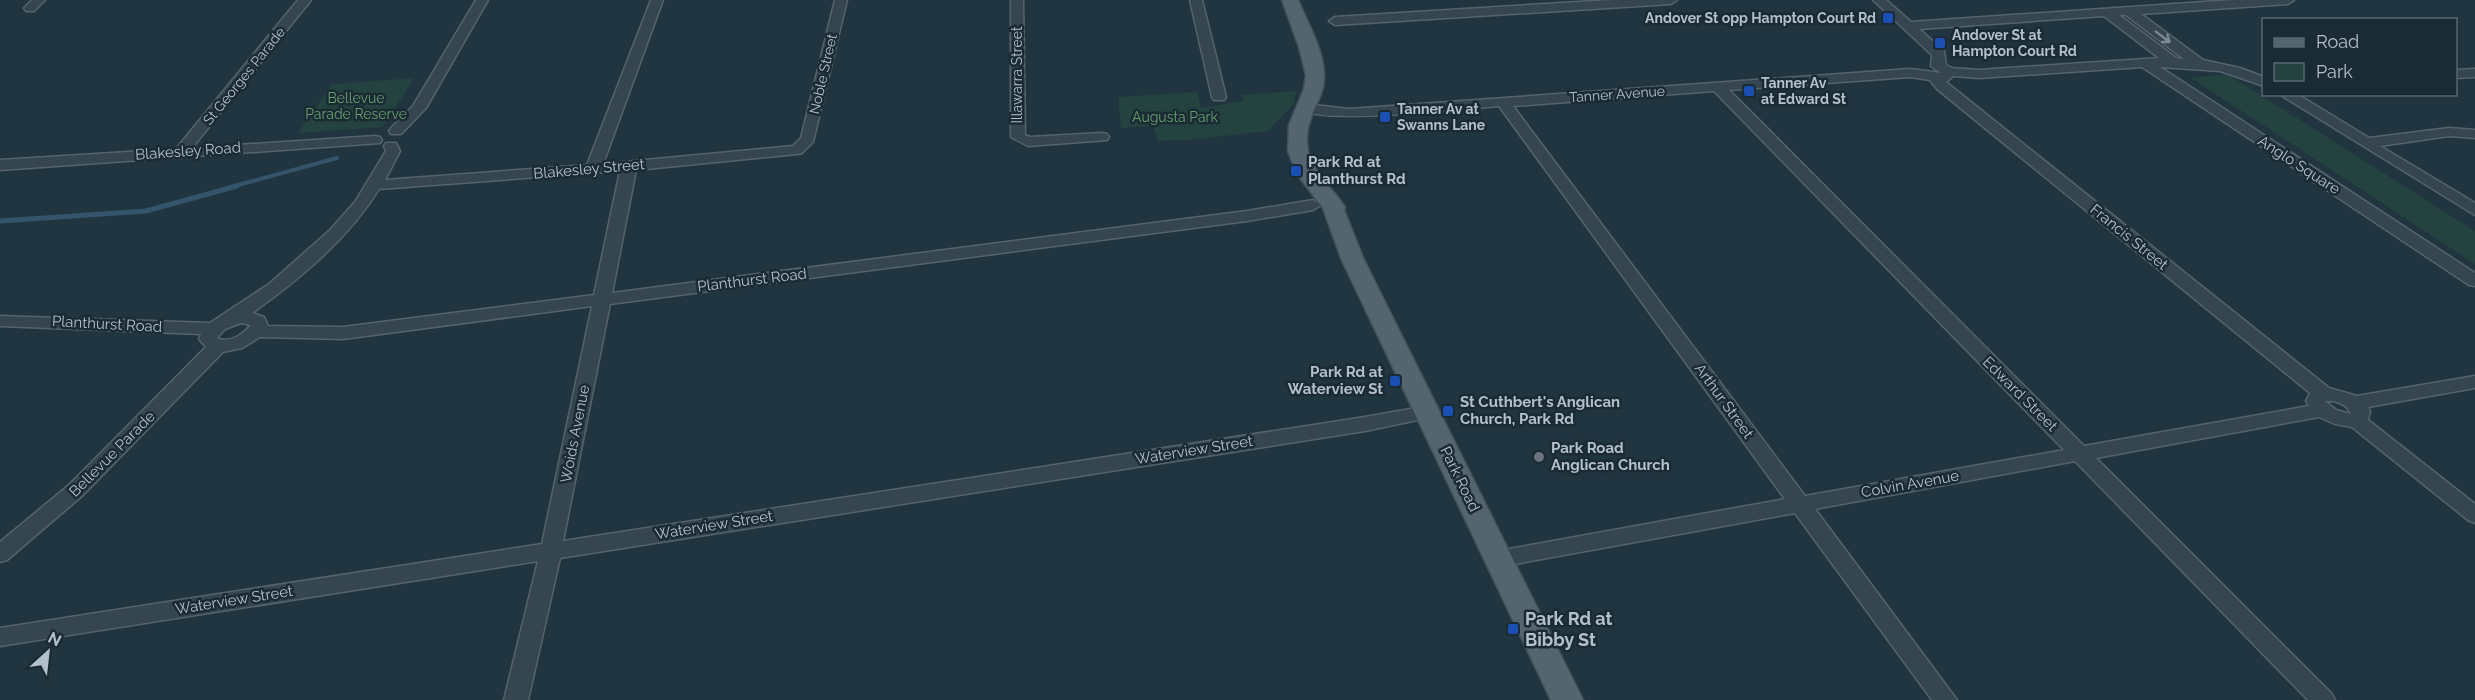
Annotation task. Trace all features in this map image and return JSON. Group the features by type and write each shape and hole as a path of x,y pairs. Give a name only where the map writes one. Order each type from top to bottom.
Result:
{"main road":[{"name":"Park Road","path":"1290,0 1315,75 1312,94 1296,128 1296,149 1321,208 1352,258 1567,700"}],"street":[{"name":"St Georges Parade","path":"182,151 305,0"},
{"name":"Bellevue Parade","path":"0,555 76,490 220,332 284,280 349,220 393,151 387,139 419,108 482,0"},
{"path":"593,170 657,0"},
{"name":"Noble Street","path":"803,147 808,139 841,0"},
{"name":"Illawarra Street","path":"1017,0 1018,137 1028,142 1102,137"},
{"path":"1196,0 1219,97"},
{"path":"1335,21 1671,0"},
{"name":"Francis Street","path":"1880,0 1939,54 1937,81 1942,86 2322,402"},
{"path":"1910,27 2288,0"},
{"path":"2130,12 2197,62"},
{"path":"2109,14 2172,62"},
{"path":"2145,63 2197,62 2233,69 2262,81"},
{"name":"Tanner Avenue","path":"1305,108 1349,113 1863,76 1979,74 2145,63"},
{"name":"Anglo Square","path":"2145,63 2475,281"},
{"path":"2457,74 2475,72"},
{"name":"Edward Street","path":"1718,87 2323,700"},
{"path":"2289,96 2475,210"},
{"name":"Arthur Street","path":"1503,102 1945,700"},
{"path":"2367,143 2449,132 2475,134"},
{"name":"Blakesley Road","path":"0,165 387,139"},
{"name":"Blakesley Street","path":"374,184 593,170 783,152 803,147"},
{"name":"Woids Avenue","path":"516,700 551,550 628,166"},
{"name":"Planthurst Road","path":"0,321 19,320 220,332 247,317 257,326 343,333 1321,208"},
{"name":"Bellevue Parade","path":"257,326 284,280"},
{"path":"220,332 239,342 257,326"},
{"path":"2355,412 2475,382"},
{"path":"2322,402 2336,395 2475,515"},
{"name":"Colvin Avenue","path":"1498,559 1799,503 2081,455 2322,402"},
{"name":"Waterview Street","path":"0,637 1427,412"}],"green space":[{"path":"2227,74 2475,231 2475,264 2191,78"},
{"name":"Bellevue Parade Reserve","path":"414,78 383,127 298,133 332,84"},
{"name":"Augusta Park","path":"1296,91 1294,104 1268,131 1158,141 1153,126 1121,128 1118,97 1197,92 1201,108 1243,101 1241,95"}],"waterway":[{"path":"231,187 337,158"},
{"path":"0,221 146,211 237,186"}],"place":[{"name":"Andover St opp Hampton Court Rd","path":"1888,18"},
{"name":"Andover St at Hampton Court Rd","path":"1940,43"},
{"name":"Tanner Av at Edward St","path":"1749,91"},
{"name":"Tanner Av at Swanns Lane","path":"1385,117"},
{"name":"Park Rd at Planthurst Rd","path":"1296,171"},
{"name":"Park Rd at Waterview St","path":"1395,381"},
{"name":"St Cuthbert's Anglican Church, Park Rd","path":"1448,411"},
{"name":"Park Road Anglican Church","path":"1539,457"},
{"name":"Park Rd at Bibby St","path":"1513,629"}]}
